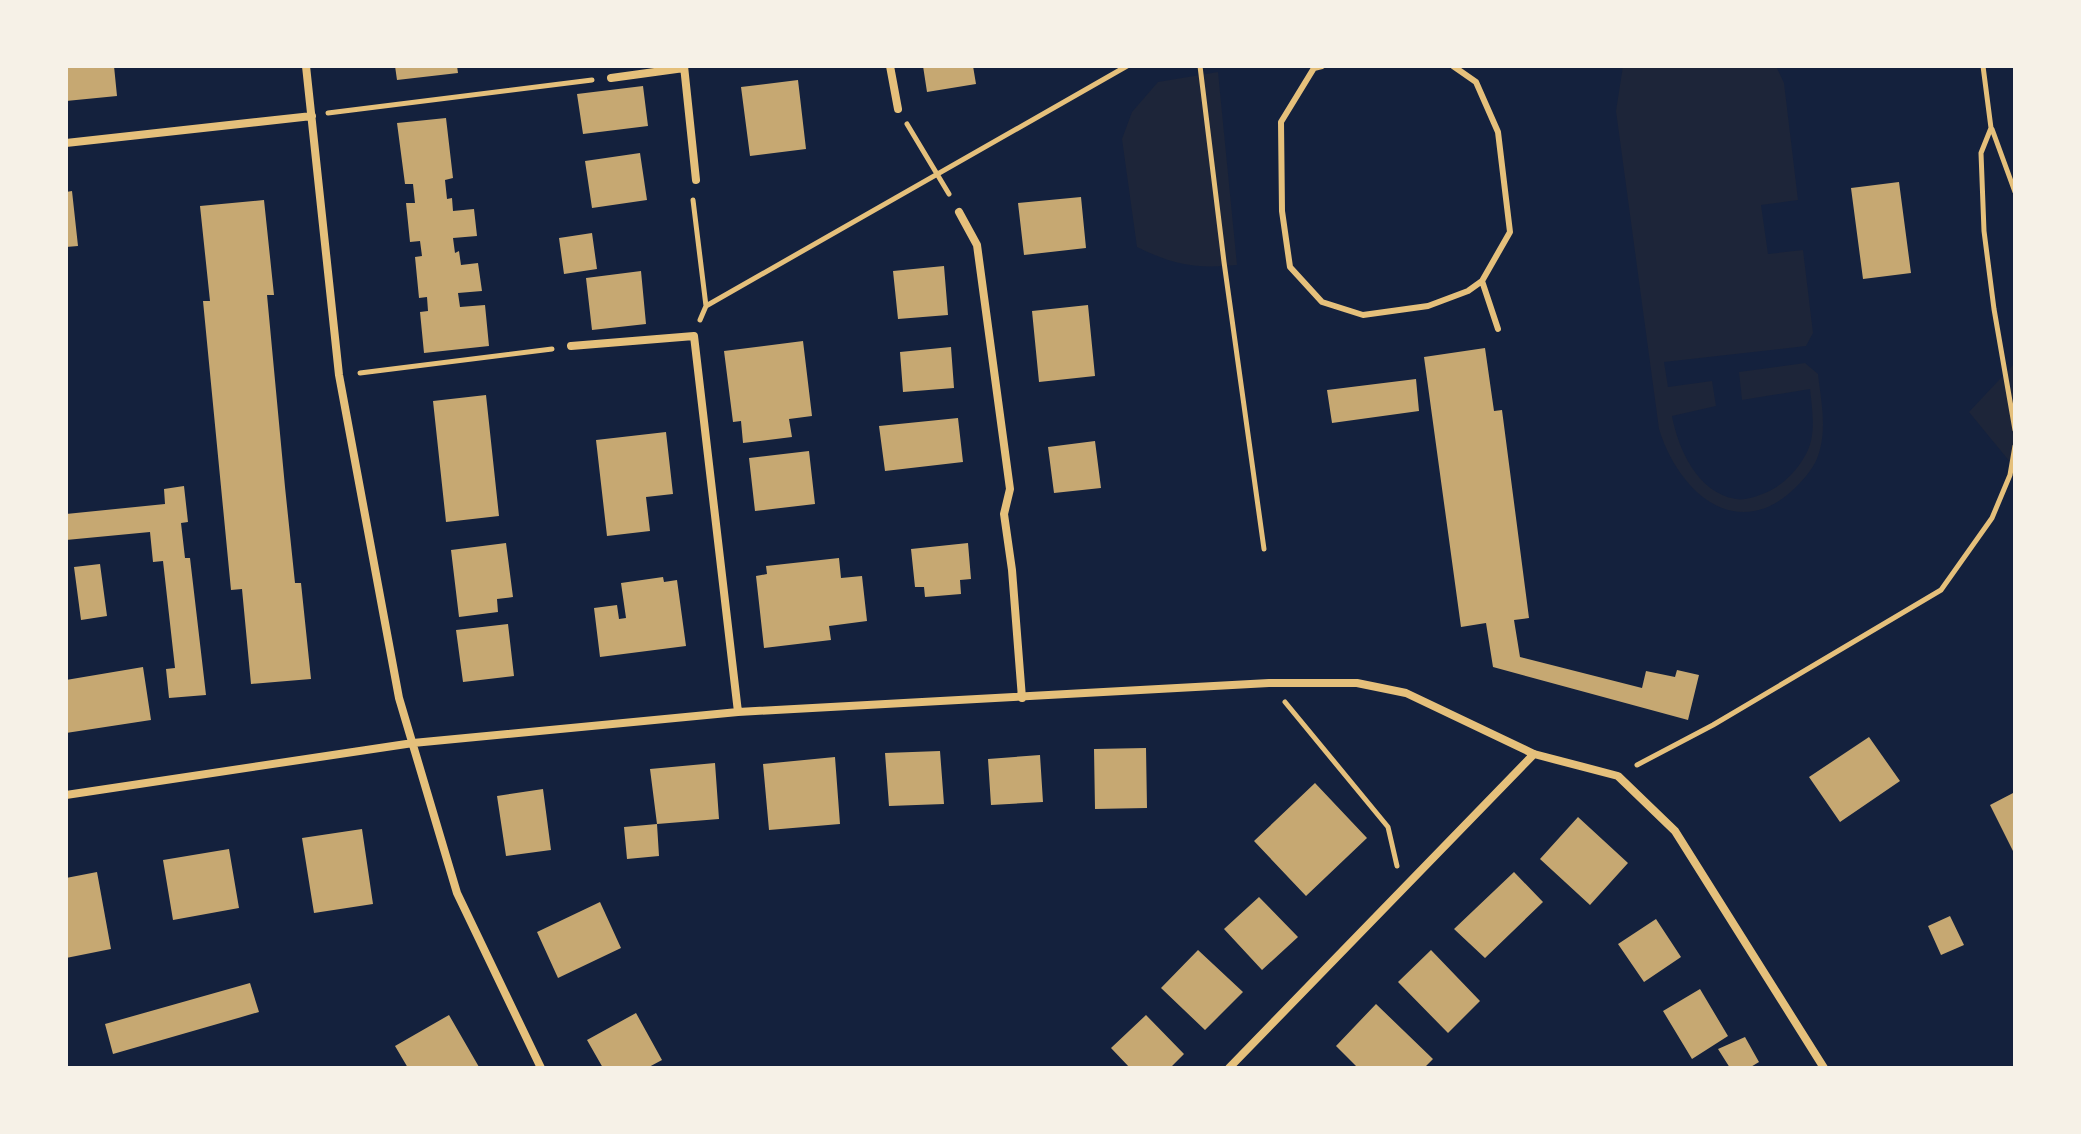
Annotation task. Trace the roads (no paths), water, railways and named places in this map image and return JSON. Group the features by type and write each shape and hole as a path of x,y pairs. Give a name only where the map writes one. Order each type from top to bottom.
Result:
{"street":[{"path":"306,66 339,375 399,698 457,893 541,1068"},
{"path":"890,66 898,109"},
{"path":"611,78 684,67 696,180"},
{"path":"66,143 312,116"},
{"path":"959,212 977,245 1010,489 1004,514 1012,570 1022,698"},
{"path":"571,346 694,336 738,712"},
{"path":"66,795 413,743 738,712 1269,683 1357,683 1406,693 1534,754 1618,776 1675,831 1824,1068"},
{"path":"1229,1068 1534,754"}],"lane":[{"path":"1322,66 1314,68 1281,122 1282,211 1290,267 1322,302 1363,315 1428,306 1468,291 1482,281 1510,232 1498,132 1476,82 1453,66"},
{"path":"1482,281 1498,329"}]}
